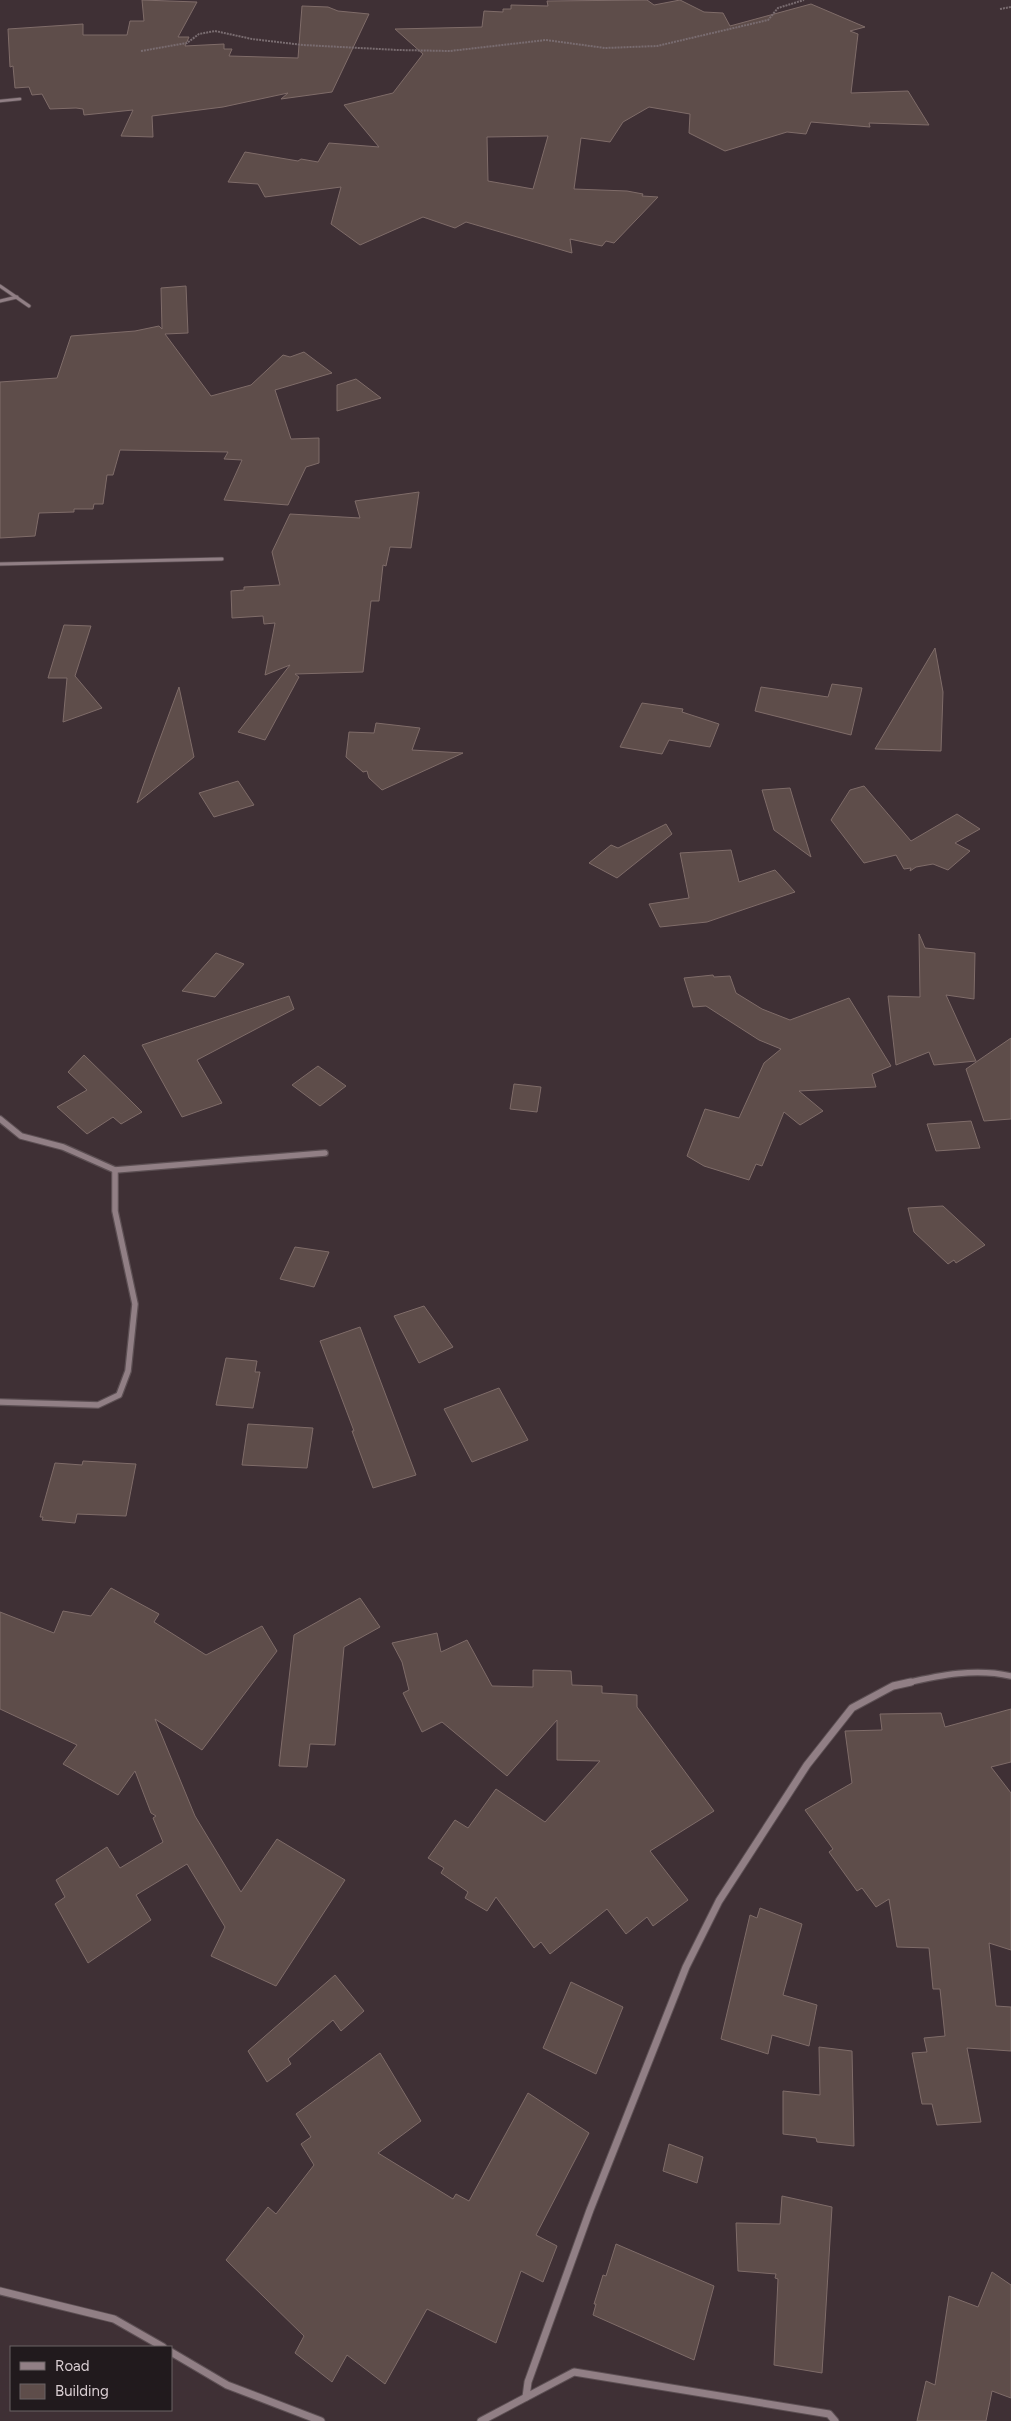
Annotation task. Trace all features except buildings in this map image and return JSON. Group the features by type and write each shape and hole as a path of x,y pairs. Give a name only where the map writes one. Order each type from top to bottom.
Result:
{"street":[{"path":"0,101 20,99"},
{"path":"0,286 29,306"},
{"path":"0,301 16,297"},
{"path":"0,564 222,559"},
{"path":"0,1119 21,1136 63,1147 115,1170 326,1153"},
{"path":"0,1402 98,1406 119,1395 128,1372 135,1304 116,1211 115,1170"},
{"path":"526,2397 528,2382 590,2210 686,1967 718,1901 807,1765 852,1708 892,1686 951,1673 993,1672 1011,1676"},
{"path":"0,2291 114,2319 161,2346"},
{"path":"172,2353 227,2385 321,2421"},
{"path":"481,2421 574,2372 830,2414 835,2421"}],"path":[{"path":"141,51 172,48 187,43 199,34 215,31 252,39 290,44 380,50 450,51 546,40 595,47 642,48 768,20 771,13 780,6 804,0"},
{"path":"1000,9 1011,7"}]}
